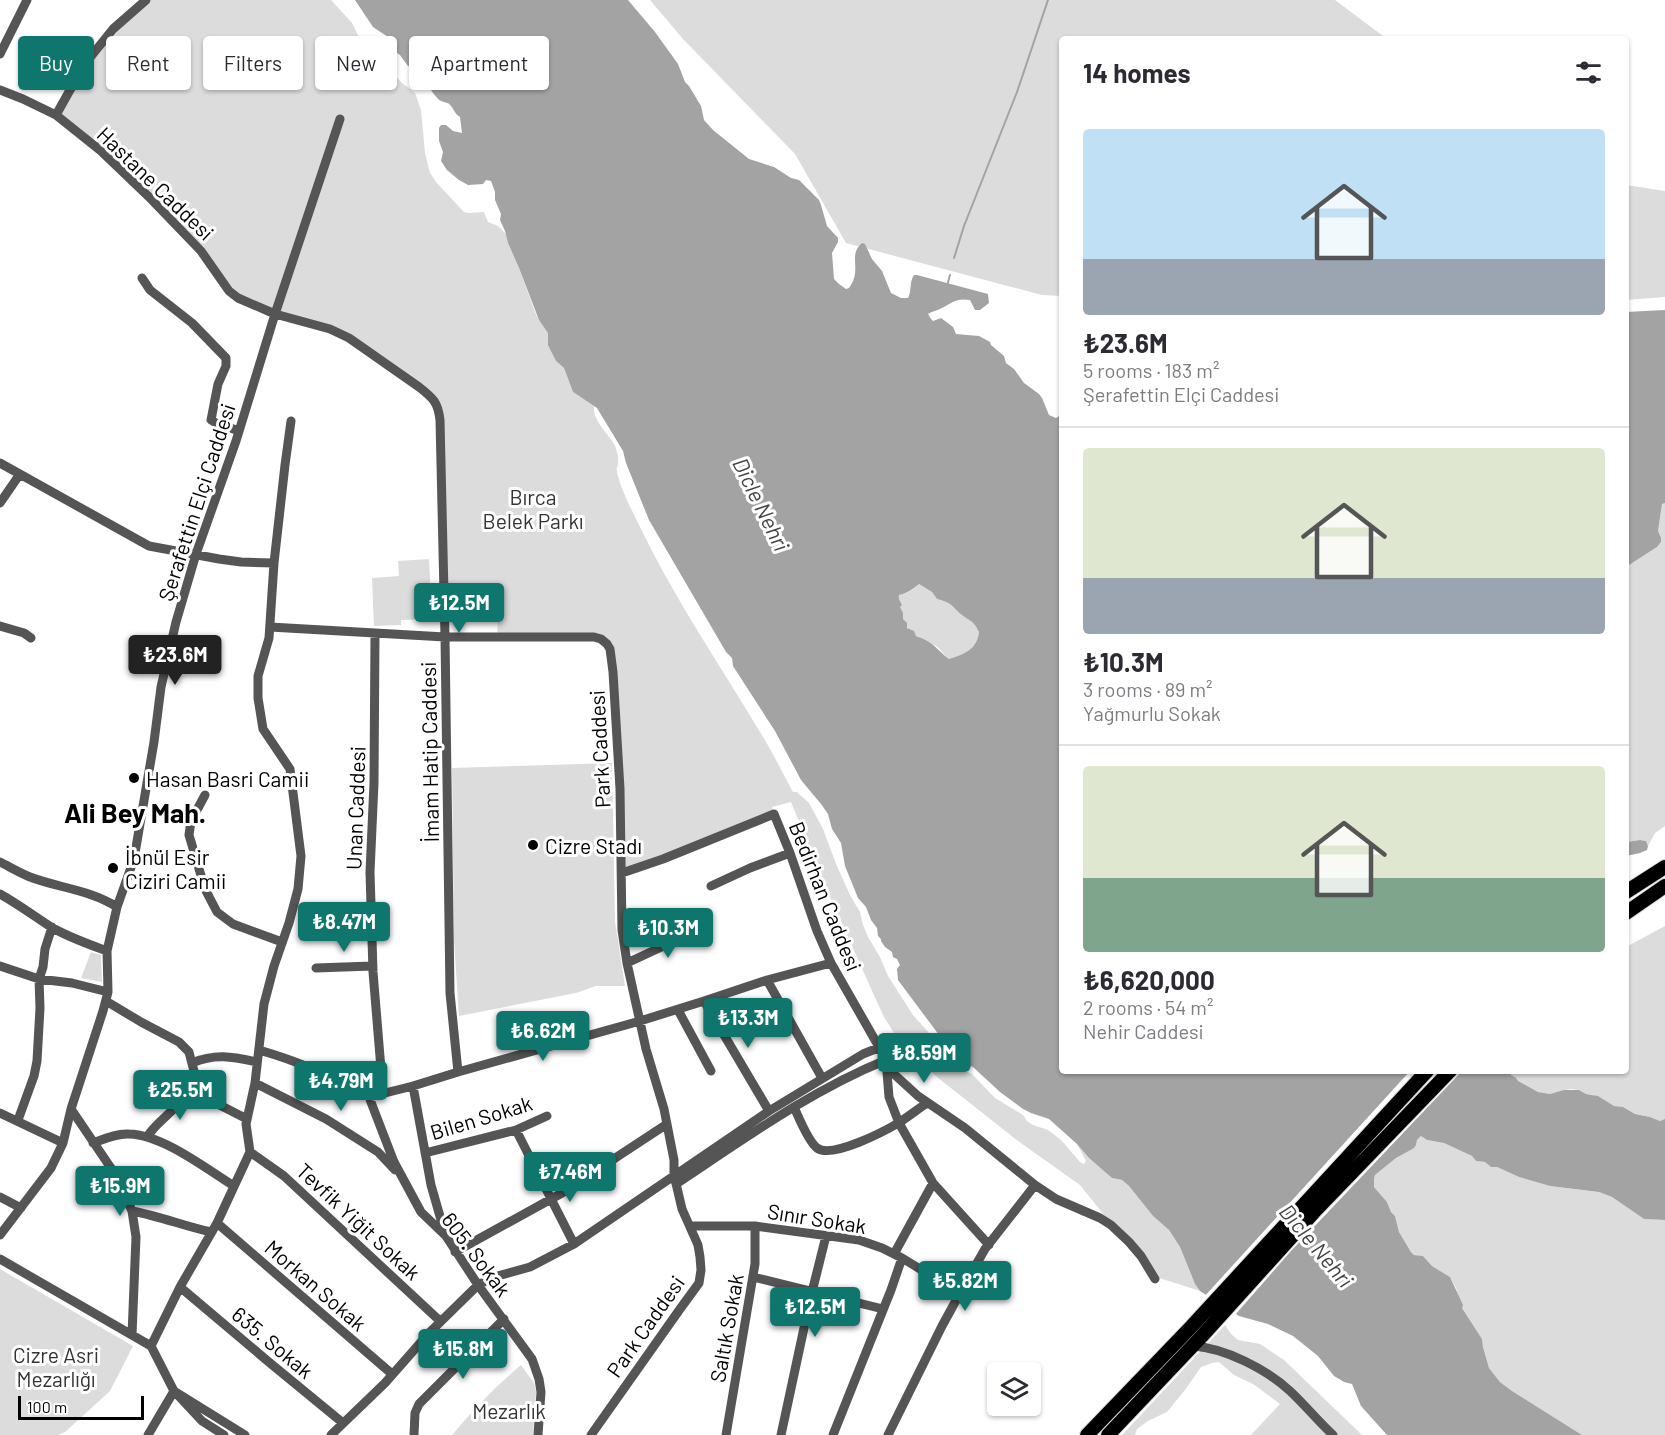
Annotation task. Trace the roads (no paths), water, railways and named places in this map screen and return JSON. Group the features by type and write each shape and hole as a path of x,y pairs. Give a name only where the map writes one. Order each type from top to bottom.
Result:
{"highway":[{"path":"1629,890 1665,867"},
{"path":"1629,911 1665,886"},
{"path":"1088,1435 1424,1074"},
{"path":"1108,1435 1314,1212 1447,1074"}],"street":[{"path":"0,54 27,0"},
{"path":"56,115 84,65 113,29 146,0"},
{"name":"Hastane Caddesi","path":"0,90 56,115 101,152 149,197 201,251 229,291 248,303 275,314"},
{"name":"Şerafettin Elçi Caddesi","path":"0,1235 51,1168 63,1143 71,1109 107,996 107,951 117,907 134,859 161,687 176,622 196,554 239,431 340,119"},
{"path":"142,278 150,290 192,323 226,358 226,366 218,384 211,420 239,431"},
{"name":"İmam Hatip Caddesi","path":"275,314 321,326 349,338 429,394 438,406 446,637 450,993 458,1072"},
{"path":"151,1346 180,1287 217,1222 250,1152 246,1124 255,1083 264,1004 298,889 301,856 290,769 263,729 258,698 258,676 269,638 274,563 291,421"},
{"path":"0,463 149,546 241,562 274,563"},
{"path":"0,503 20,474"},
{"path":"0,626 24,633 31,638"},
{"name":"Park Caddesi","path":"270,627 446,637 594,637 608,644 612,657 618,749 622,930 640,1021 667,1124 674,1160 675,1180 682,1209 698,1245 701,1270 699,1283 591,1435"},
{"name":"Unan Caddesi","path":"375,633 374,772 370,872 372,966 383,1093"},
{"path":"205,795 191,821 189,835 205,889 217,912 233,924 282,942"},
{"name":"Bedirhan Caddesi","path":"622,873 774,814 831,963 895,1075 918,1096 964,1128 1035,1185 1056,1199 1111,1225 1141,1256 1155,1279"},
{"path":"711,886 790,853"},
{"path":"0,862 30,877 107,900 117,907"},
{"path":"0,894 74,939 107,951"},
{"path":"18,1120 34,1076 40,1008 39,979 52,927"},
{"path":"627,963 698,930"},
{"path":"259,1050 317,1069 369,1097 678,1010 767,980 831,963"},
{"path":"0,966 39,979 72,983 107,996 141,1022 179,1042 189,1052 194,1071 193,1086 177,1106 153,1127 147,1137"},
{"path":"316,968 372,966"},
{"path":"767,980 822,1078"},
{"path":"704,1001 769,1111"},
{"path":"678,1010 711,1071"},
{"path":"675,1180 769,1111 863,1054 878,1048"},
{"path":"192,1063 211,1056 257,1062"},
{"path":"335,1434 440,1321 478,1285 494,1277 530,1267 574,1244 794,1107 886,1060 889,1097 899,1123 933,1183 989,1245"},
{"path":"255,1083 335,1124 378,1152 402,1178"},
{"path":"193,1086 200,1095 247,1119"},
{"path":"413,1086 431,1185 446,1236"},
{"name":"605. Sokak","path":"369,1097 394,1162 421,1212 446,1236 478,1285 532,1359 541,1392 538,1435"},
{"path":"794,1107 811,1140 817,1148 826,1151 838,1150 899,1123 927,1102"},
{"path":"71,1109 115,1174 132,1211 136,1238 132,1335"},
{"path":"0,1113 63,1143"},
{"name":"Bilen Sokak","path":"425,1153 516,1130 547,1116"},
{"path":"455,1252 550,1199 667,1124"},
{"path":"516,1130 574,1244"},
{"path":"93,1143 118,1134 147,1137 160,1141 234,1186"},
{"name":"Tevfik Yiğit Sokak","path":"250,1152 284,1176 440,1321"},
{"path":"833,1435 891,1290 898,1256 933,1183"},
{"path":"888,1435 958,1298 989,1245 1035,1185"},
{"path":"0,1197 21,1208"},
{"path":"132,1211 211,1232"},
{"name":"Morkan Sokak","path":"217,1222 392,1374"},
{"name":"Sınır Sokak","path":"690,1226 755,1226 859,1240 898,1256 930,1275 958,1298"},
{"name":"Saltık Sokak","path":"726,1435 755,1264 755,1226"},
{"path":"781,1435 826,1236"},
{"path":"0,1259 151,1346 174,1391 202,1420 224,1435"},
{"path":"753,1277 883,1308"},
{"name":"635. Sokak","path":"180,1287 343,1423"},
{"path":"414,1435 415,1413 419,1404 504,1319"},
{"path":"1197,1341 1204,1347 1260,1370 1291,1392 1333,1435"},
{"path":"148,1435 174,1391"},
{"path":"174,1391 245,1435"}],"water":[{"name":"Dicle Nehri","path":"355,0 628,0 678,64 685,82 701,106 704,120 713,130 749,159 774,167 791,178 799,180 819,200 827,226 838,238 832,253 834,279 839,284 846,289 853,281 856,253 862,243 865,244 872,259 882,271 891,293 901,298 908,298 914,275 988,294 989,303 980,310 975,310 970,300 961,300 928,314 933,321 941,318 953,327 956,334 979,336 990,342 1004,356 1006,363 1014,369 1024,383 1039,394 1049,415 1056,418 1059,416 1059,1074 1511,1074 1518,1081 1538,1092 1550,1094 1564,1090 1579,1090 1598,1096 1614,1106 1623,1107 1635,1114 1660,1121 1665,1119 1665,1220 1644,1219 1612,1197 1599,1192 1550,1186 1519,1177 1497,1167 1491,1167 1485,1162 1476,1161 1472,1156 1444,1143 1427,1140 1421,1136 1414,1148 1396,1158 1375,1175 1374,1187 1395,1216 1399,1232 1411,1252 1414,1255 1423,1256 1432,1266 1450,1277 1463,1305 1462,1308 1482,1339 1489,1368 1500,1382 1582,1435 1387,1435 1361,1406 1352,1384 1334,1376 1318,1356 1293,1336 1268,1324 1239,1316 1200,1291 1180,1247 1169,1230 1153,1216 1129,1186 1122,1180 1112,1178 1049,1119 1023,1109 973,1067 959,1061 958,1056 939,1035 898,980 897,969 900,965 881,941 866,907 858,898 845,866 841,843 832,829 828,814 801,780 775,731 733,666 732,658 726,652 649,520 623,451 597,408 573,392 564,368 556,361 548,345 548,333 539,320 508,243 491,181 486,180 483,184 468,185 447,170 441,161 443,152 439,141 439,128 441,125 446,125 453,131 462,133 460,117 450,104 438,99 431,90 549,90 549,36 409,36 409,66 397,53 397,36 386,36 373,27","holes":["919,584 932,592 937,599 949,603 972,622 979,632 973,647 949,659 931,643 916,636 914,631 907,628 900,607 902,605 899,595"]},
{"path":"1665,310 1665,503 1662,504 1658,531 1661,542 1629,565 1629,312"},
{"path":"1646,841 1647,850 1629,855 1629,842"}],"waterway":[{"path":"954,258 964,226 1017,92 1048,0"},
{"path":"947,286 950,275"}],"place":[{"name":"Hasan Basri Camii","path":"134,778"},
{"name":"Cizre Stadı","path":"533,845"},
{"name":"İbnül Esir Ciziri Camii","path":"113,868"}],"district":[{"name":"Ali Bey Mah.","path":"135,812"}],"park label":[{"name":"Bırca Belek Parkı","path":"533,508"},
{"name":"Cizre Asri Mezarlığı","path":"56,1366"},
{"name":"Mezarlık","path":"509,1410"}]}
